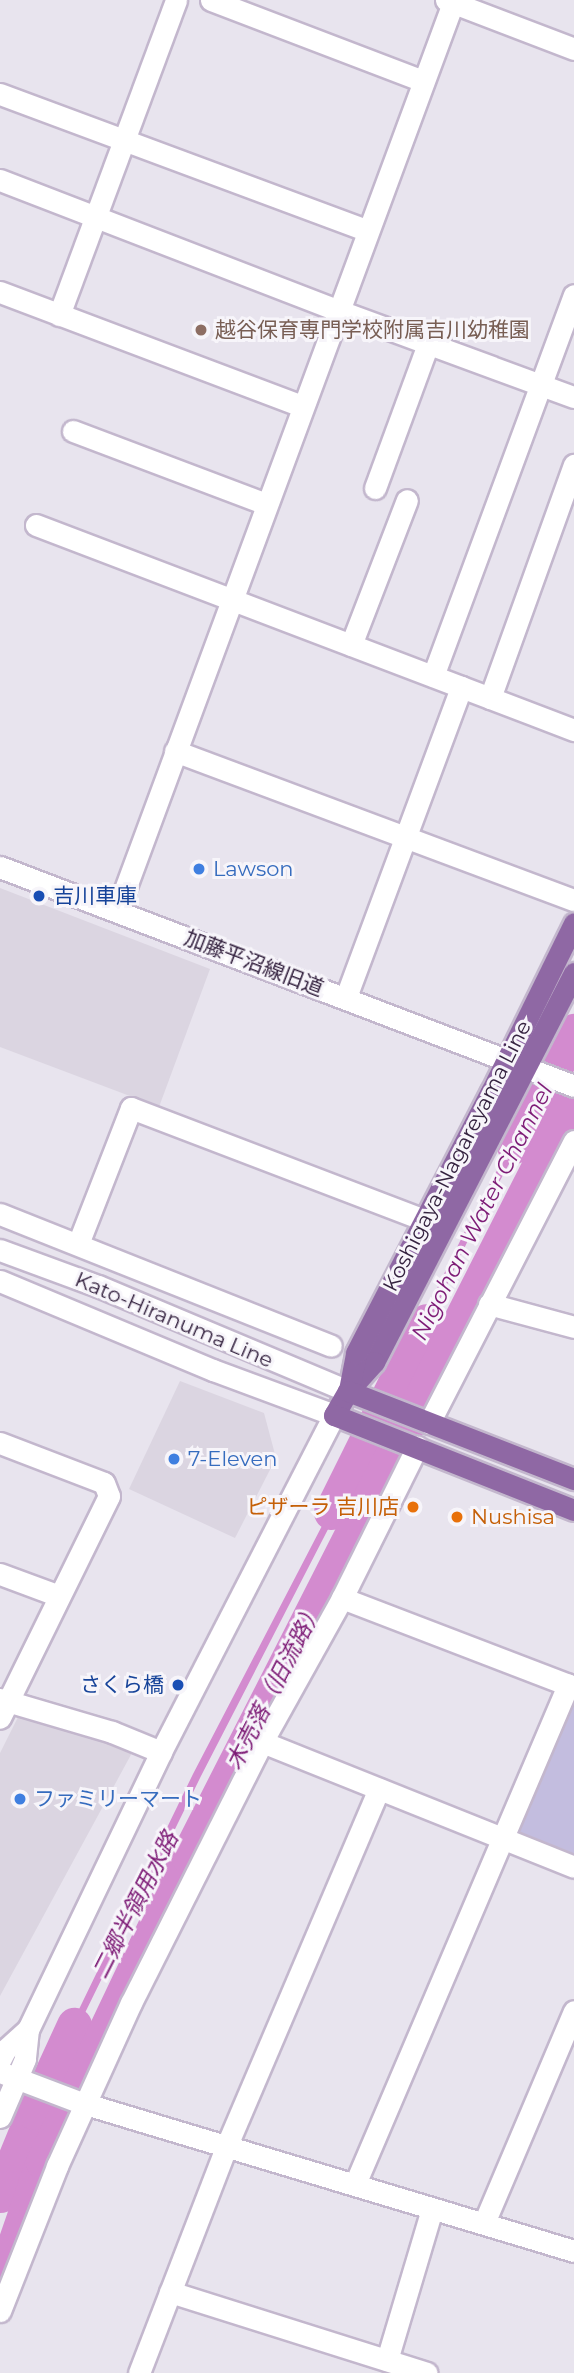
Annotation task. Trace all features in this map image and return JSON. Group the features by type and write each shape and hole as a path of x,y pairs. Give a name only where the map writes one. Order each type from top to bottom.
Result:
{"main road":[{"name":"Koshigaya-Nagareyama Line","path":"348,1391 356,1353 425,1220 525,1068 574,923"},
{"name":"Koshigaya-Nagareyama Line","path":"334,1415 348,1391 374,1362 574,973"},
{"path":"348,1391 574,1479"},
{"path":"334,1415 574,1510"}],"street":[{"path":"59,315 176,0"},
{"path":"211,0 423,81"},
{"path":"117,911 451,1 574,49"},
{"path":"0,94 366,230"},
{"path":"0,180 337,310 574,397"},
{"path":"0,292 302,407"},
{"path":"433,676 574,295"},
{"path":"375,488 428,344"},
{"path":"74,431 266,504"},
{"path":"490,698 574,465"},
{"path":"351,645 407,500"},
{"path":"36,525 574,730"},
{"path":"346,997 461,687"},
{"path":"175,751 574,900"},
{"name":"加藤平沼線旧道","path":"0,867 574,1086"},
{"path":"78,1244 131,1108 425,1220"},
{"path":"425,1421 574,1141"},
{"path":"0,1214 331,1346"},
{"name":"Kato-Hiranuma Line","path":"0,1250 98,1286 348,1391"},
{"name":"Kato-Hiranuma Line","path":"0,1281 213,1370 334,1415"},
{"path":"489,1304 574,1327"},
{"path":"0,2060 5,2050 27,2029 161,1752 334,1415"},
{"path":"0,1443 104,1483 109,1496 3,1706 112,1732 161,1752"},
{"path":"0,2311 81,2102 262,1742 342,1598 417,1447"},
{"path":"0,1574 59,1596"},
{"path":"342,1598 571,1686 355,2184"},
{"path":"262,1742 574,1867"},
{"path":"139,2373 227,2145 379,1789"},
{"path":"484,2223 574,2011"},
{"path":"0,2117 25,2059 27,2029"},
{"path":"16,2079 81,2102 574,2251"},
{"path":"387,2360 432,2209"},
{"path":"170,2292 425,2373"}],"shaded area":[{"path":"0,888 210,969 159,1107 0,1047"},
{"path":"180,1381 264,1413 276,1458 235,1538 129,1489"},
{"path":"574,1700 574,1855 520,1834 517,1825 570,1702"},
{"path":"19,1715 133,1751 0,1996 0,1753"}],"water":[{"path":"533,1102 541,1105 471,1234 407,1369 402,1360 464,1233"},
{"path":"351,1470 358,1471 201,1776 58,2068 51,2067 193,1774"},
{"path":"30,2111 36,2113 0,2203 0,2186"}],"waterway":[{"name":"Nigohan Water Channel","path":"514,1146 574,1031"},
{"name":"木売落（旧流路）","path":"0,2286 43,2162 188,1856 574,1097"},
{"name":"二郷半領用水路","path":"331,1512 426,1321"},
{"name":"二郷半領用水路","path":"0,2195 74,2025"}],"place":[{"name":"越谷保育専門学校附属吉川幼稚園","path":"201,330"},
{"name":"Lawson","path":"199,869"},
{"name":"吉川車庫","path":"39,896"},
{"name":"7-Eleven","path":"174,1459"},
{"name":"ピザーラ 吉川店","path":"413,1507"},
{"name":"Nushisa","path":"457,1517"},
{"name":"さくら橋","path":"178,1685"},
{"name":"ファミリーマート","path":"20,1799"}]}
